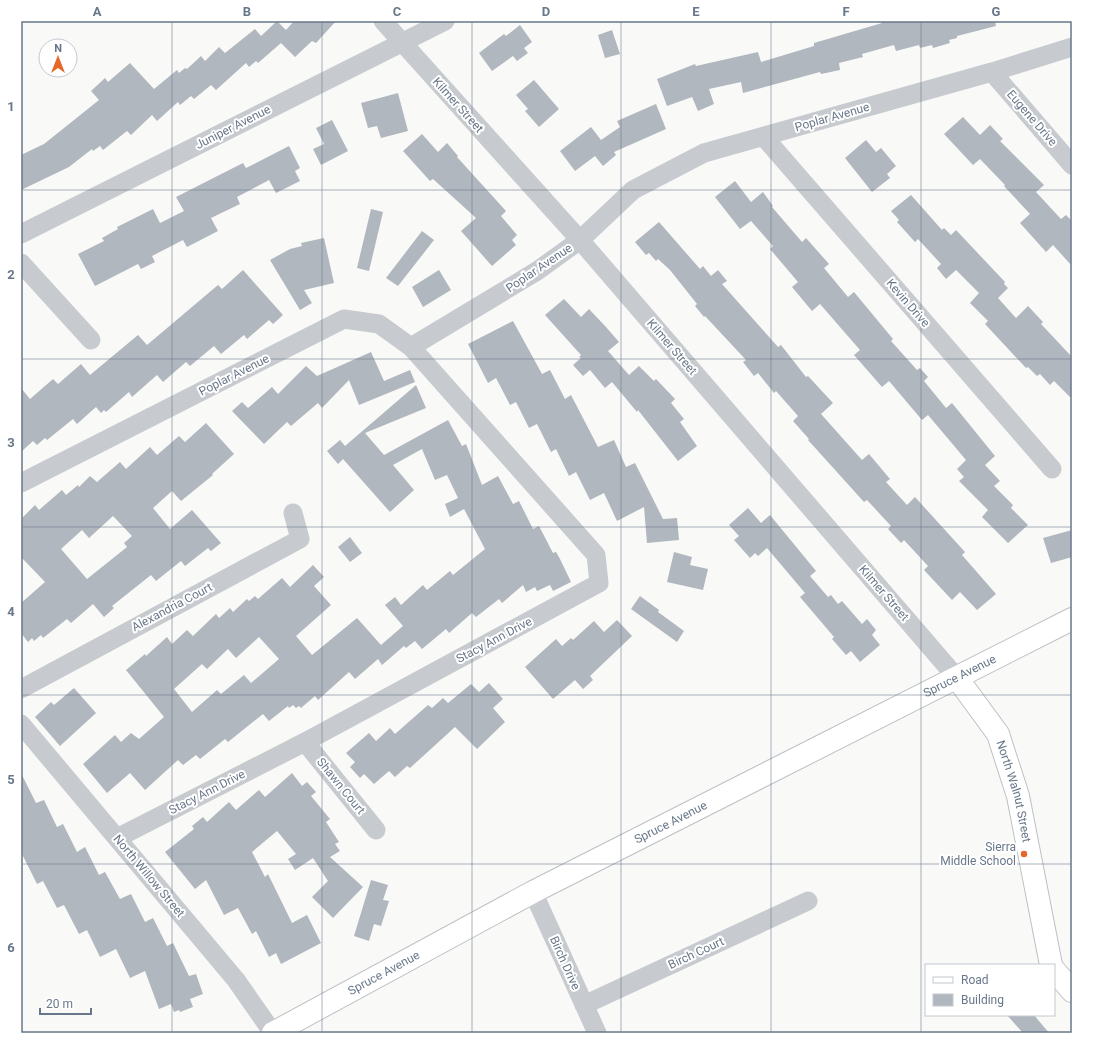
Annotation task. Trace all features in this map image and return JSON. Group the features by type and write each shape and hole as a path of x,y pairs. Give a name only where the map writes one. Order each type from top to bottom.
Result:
{"main road":[{"name":"Spruce Avenue","path":"273,1033 533,892 1072,619"},
{"name":"North Walnut Street","path":"957,678 998,734 1018,796 1051,964"},
{"path":"1055,971 1072,991"}],"street":[{"name":"Kilmer Street","path":"383,21 580,240 957,678"},
{"name":"Juniper Avenue","path":"21,234 445,21"},
{"name":"Poplar Avenue","path":"21,483 344,319 379,324 411,347 530,275 580,240 633,190 704,153 992,72 1072,47"},
{"name":"Eugene Drive","path":"992,72 1072,164"},
{"name":"Kevin Drive","path":"764,137 1052,469"},
{"path":"21,263 91,340"},
{"name":"Stacy Ann Drive","path":"117,838 305,742 598,583 596,555 411,347"},
{"name":"Alexandria Court","path":"21,689 300,539 293,513"},
{"name":"North Willow Street","path":"21,724 236,980 273,1033"},
{"name":"Shawn Court","path":"305,742 376,830"},
{"name":"Birch Drive","path":"533,892 597,1033"},
{"name":"Birch Court","path":"584,1005 808,901"}],"building":[{"path":"277,21 286,30 294,21 336,21 316,43 312,41 295,57 281,43 258,63 256,61 249,67 246,63 216,90 211,85 194,99 191,96 180,105 178,102 157,121 152,115 131,135 127,131 103,150 100,146 93,151 92,149 69,167 21,190 21,155 44,144 99,100 91,91 105,78 108,82 130,63 154,89 177,70 179,73 185,68 187,69 201,56 205,61 219,47 225,53 255,29 261,36"},
{"path":"881,21 995,21 996,26 957,36 957,38 949,40 950,43 933,48 932,45 920,48 919,45 896,51 894,45 862,54 863,57 839,63 840,70 821,74 820,72 743,93 741,82 709,89 714,104 698,111 692,97 667,106 657,79 695,64 696,66 758,52 761,62 814,46 814,43 882,23"},
{"path":"520,25 532,42 524,48 528,53 517,61 513,56 492,71 479,53 504,34 506,36"},
{"path":"612,30 620,54 605,58 598,35"},
{"path":"534,80 559,109 539,127 525,111 528,109 516,95"},
{"path":"398,93 408,131 381,138 377,126 368,128 361,103"},
{"path":"656,104 666,129 614,152 616,155 603,166 595,156 575,171 560,151 591,127 601,140 620,127 617,121"},
{"path":"963,117 980,135 990,125 1003,139 1000,141 1044,185 1036,192 1061,219 1066,215 1072,221 1072,266 1053,245 1046,252 1020,223 1030,214 1004,186 1005,185 980,159 973,165 944,134"},
{"path":"332,120 348,151 321,165 313,149 324,144 316,128"},
{"path":"422,134 438,152 447,143 458,156 457,157 506,211 501,216 517,235 512,240 516,245 492,266 461,231 476,218 433,179 430,181 403,151"},
{"path":"866,140 876,152 881,148 896,166 887,174 890,178 872,192 845,158"},
{"path":"289,146 300,168 295,171 300,181 276,193 269,180 237,197 240,204 211,218 218,231 187,247 183,240 152,256 155,262 141,269 138,264 95,286 78,254 104,241 102,238 118,229 117,227 153,209 160,223 184,211 176,197 243,163 246,168"},
{"path":"735,181 751,202 763,192 773,206 772,207 802,242 806,238 829,264 824,268 848,297 854,292 893,339 891,341 917,370 920,368 928,377 924,381 946,408 952,403 995,456 985,465 1000,481 994,486 1013,505 1011,508 1028,525 1008,543 982,517 988,510 959,481 964,477 957,469 966,460 928,415 922,420 889,381 882,387 854,355 860,350 820,304 812,311 792,287 798,282 770,249 773,246 751,221 740,229 715,197"},
{"path":"911,195 942,230 944,228 951,235 956,230 1005,282 1004,284 1008,288 998,298 1016,318 1028,306 1043,322 1041,324 1072,357 1072,399 1054,381 1050,385 1040,374 1037,376 1028,367 1026,368 985,324 988,321 970,303 979,293 956,270 946,279 937,268 941,264 918,239 915,242 897,222 899,220 891,211"},
{"path":"371,209 383,212 369,271 357,268"},
{"path":"659,222 700,269 703,266 711,276 718,270 727,281 722,284 778,347 781,345 806,377 808,376 833,403 821,414 862,460 869,454 890,479 886,482 907,505 915,497 965,552 962,555 996,594 977,610 960,592 952,600 924,570 928,566 904,540 901,543 888,529 891,526 867,500 864,502 808,440 809,439 793,421 798,416 776,391 774,393 758,373 754,376 743,362 746,360 705,316 704,317 695,306 697,304 670,270 658,259 656,261 649,253 646,255 635,242"},
{"path":"422,231 434,240 398,286 386,278"},
{"path":"324,238 334,283 304,290 312,303 300,310 270,260 290,249 302,246 301,243"},
{"path":"243,270 283,315 273,324 269,320 247,339 244,335 221,354 214,346 190,366 186,362 163,382 157,375 132,397 129,392 106,412 104,410 101,413 96,407 77,424 73,419 47,440 45,438 37,445 33,441 21,452 21,388 30,399 53,379 58,384 81,364 90,375 138,335 147,345 218,285 222,289"},
{"path":"439,270 451,290 423,307 412,287"},
{"path":"564,299 581,317 589,309 619,342 608,351 629,375 639,366 654,381 656,379 675,399 671,403 684,419 680,422 697,446 678,461 638,410 637,412 612,382 605,388 590,370 583,376 573,365 581,358 579,357 581,355 545,315"},
{"path":"513,321 542,374 550,370 565,399 571,395 598,447 614,440 626,467 635,463 663,519 677,518 679,540 647,543 644,507 617,521 604,493 590,500 576,472 569,476 556,449 551,452 537,424 529,428 516,402 510,405 496,378 488,383 468,344"},
{"path":"371,352 384,381 410,370 415,382 359,405 349,380 322,408 318,403 291,426 287,422 264,444 232,411 242,402 248,408 272,387 278,394 306,366 317,376"},
{"path":"416,385 426,408 365,433 384,455 448,420 462,446 466,444 482,485 498,476 513,504 519,501 533,529 539,526 553,553 556,552 560,559 571,582 553,591 550,585 537,591 535,587 526,592 523,585 502,603 499,599 476,617 472,613 449,633 446,629 422,649 415,641 406,648 404,646 382,665 378,659 355,679 349,672 318,700 315,696 301,708 299,706 296,708 293,705 289,708 288,706 269,721 263,714 228,742 225,739 200,759 196,755 183,765 178,760 145,790 130,773 107,793 83,764 115,735 121,742 131,733 139,739 164,717 126,670 145,654 146,656 167,637 172,644 187,630 193,636 216,614 219,618 230,608 233,612 247,599 249,601 255,596 258,599 282,578 290,587 313,565 324,577 314,586 331,605 296,636 312,655 357,618 381,645 403,626 385,605 395,597 401,605 423,585 427,590 450,571 453,575 485,549 464,509 450,517 445,504 458,498 447,475 435,480 422,449 393,465 414,490 390,512 343,459 338,464 327,451 340,440 345,446","holes":["259,637 279,659 251,683 244,675 221,694 217,690 192,712 174,689 202,664 207,669 228,649 236,658"]},
{"path":"206,423 234,454 212,474 213,475 181,501 172,491 153,508 170,529 192,510 221,543 211,551 208,548 185,566 181,561 156,581 151,575 112,606 114,608 104,617 93,604 71,623 67,619 43,638 41,635 34,641 32,638 28,642 21,633 21,603 45,582 21,557 21,519 35,505 39,510 62,490 66,495 78,485 79,487 90,476 97,482 120,462 126,469 150,447 157,455 179,436 185,442","holes":["113,516 132,536 124,543 127,547 87,579 61,549 82,530 89,538"]},
{"path":"748,508 761,523 770,515 816,571 810,576 828,597 831,595 838,604 842,601 862,624 867,619 876,630 872,635 880,645 860,662 851,651 846,655 832,639 834,637 800,597 805,593 767,548 758,556 755,553 750,558 734,540 739,536 729,525"},
{"path":"1072,530 1072,557 1051,563 1043,538"},
{"path":"350,537 362,553 350,562 338,547"},
{"path":"674,552 692,557 690,565 708,569 703,590 667,582"},
{"path":"640,596 659,610 658,612 684,631 677,642 631,609"},
{"path":"617,620 632,636 590,676 593,680 583,689 575,680 553,699 525,667 556,639 562,646 571,638 573,640 594,621 604,632"},
{"path":"489,683 503,699 493,708 505,722 477,749 455,727 410,768 407,766 395,777 389,771 374,784 364,774 360,778 350,767 355,762 346,753 369,733 376,741 390,728 395,734 428,705 432,708 443,698 448,703 471,684 479,692"},
{"path":"74,688 96,713 60,746 35,717 51,702 54,705"},
{"path":"21,773 36,803 44,800 57,827 63,824 77,852 85,847 99,875 105,872 120,899 131,894 145,922 153,918 167,946 173,943 189,976 196,974 203,994 190,999 193,1007 180,1012 179,1010 174,1012 171,1004 159,1009 145,971 130,978 116,949 100,957 87,930 79,934 64,905 57,908 43,881 37,884 21,852"},
{"path":"292,773 302,786 307,782 316,792 311,796 330,819 326,822 339,842 335,844 340,851 330,857 363,887 333,918 312,897 328,881 313,858 295,870 288,859 296,854 277,831 252,852 265,877 268,874 292,923 307,915 321,943 281,964 276,953 269,957 256,931 252,934 238,908 224,915 206,880 195,889 165,852 194,829 192,826 203,817 207,822 229,802 236,810 259,790 265,797"},
{"path":"371,880 388,885 383,900 389,901 381,926 374,924 369,941 354,936"},
{"path":"1008,1016 1035,1016 1049,1033 1023,1033"}],"place":[{"name":"Sierra Middle School","path":"1024,854"}]}
